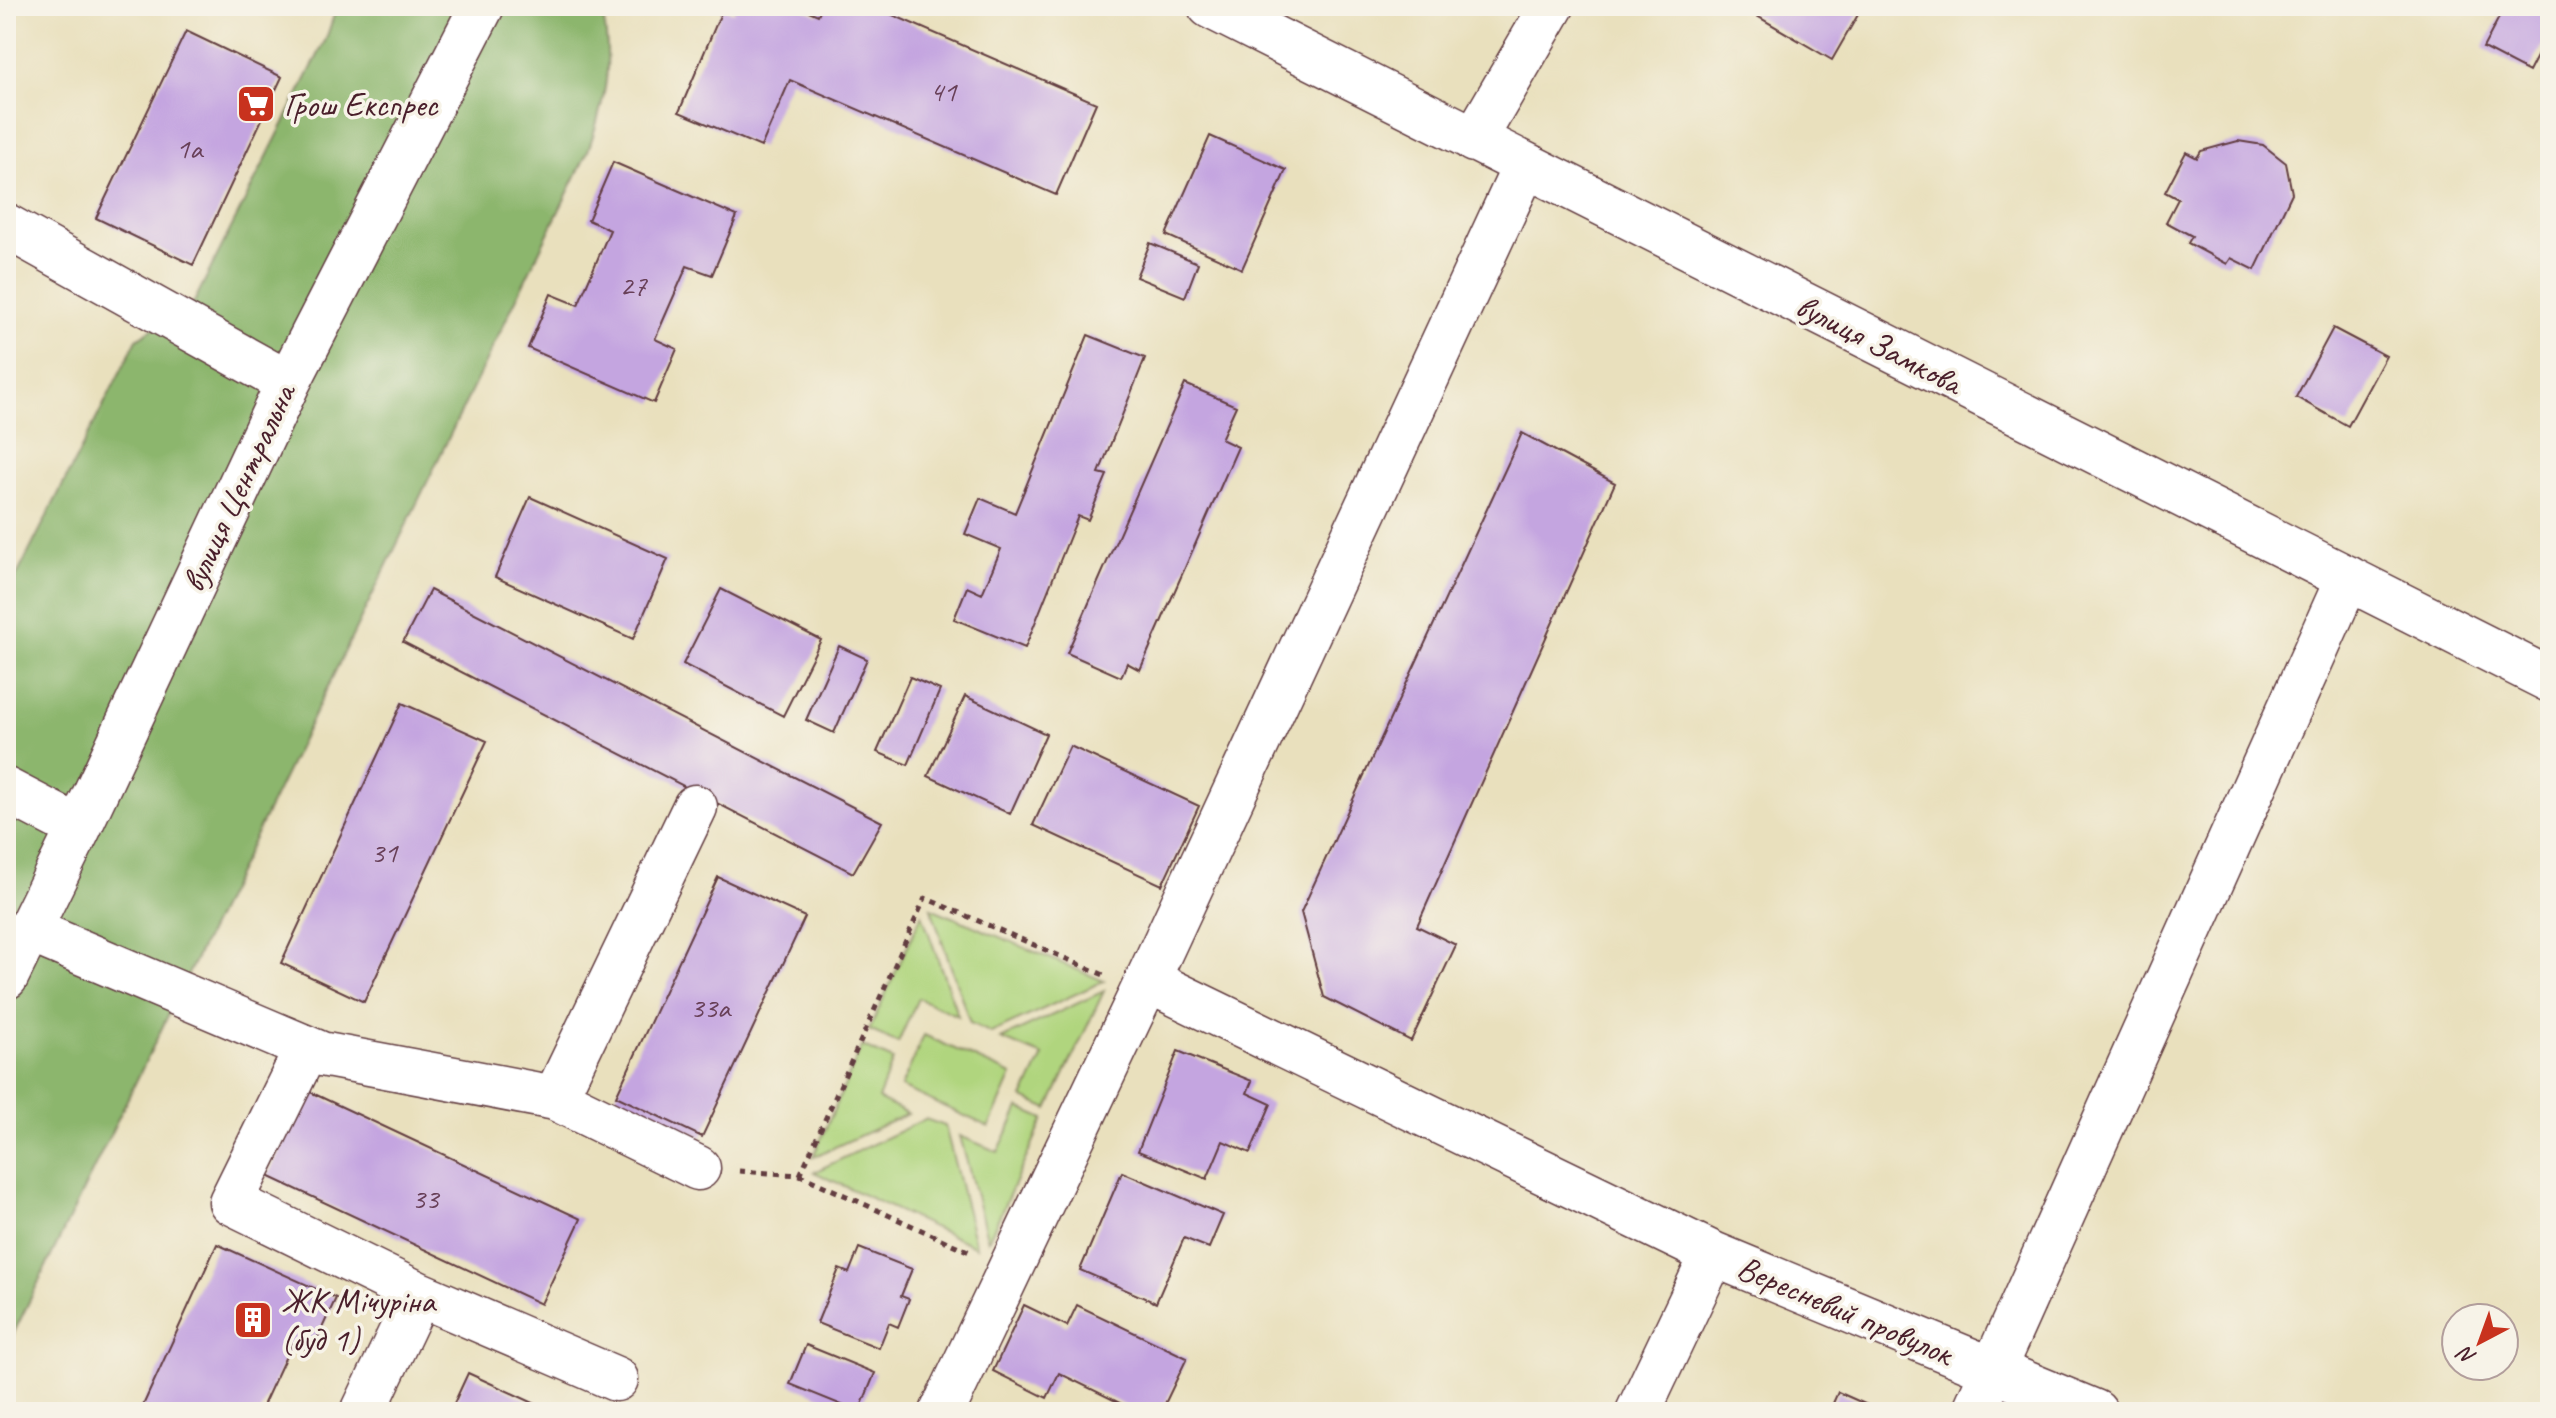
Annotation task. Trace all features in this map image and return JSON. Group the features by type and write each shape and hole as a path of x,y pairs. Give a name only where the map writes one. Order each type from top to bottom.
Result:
{"street":[{"name":"вулиця Центральна","path":"6,977 288,383 482,6"},
{"name":"вулиця Замкова","path":"1210,6 2550,680"},
{"path":"1474,140 1552,6"},
{"path":"942,1412 1144,986 1525,166"},
{"path":"6,226 288,383"},
{"path":"1974,1412 2348,578"},
{"path":"6,790 79,828"},
{"path":"555,1098 695,807"},
{"path":"29,930 321,1054 555,1098 698,1168"},
{"path":"1144,986 1713,1254"},
{"path":"307,1048 231,1202 419,1294 616,1379"},
{"name":"Вересневий провулок","path":"1638,1412 1713,1254 1992,1372 2095,1412"},
{"path":"363,1412 419,1294"}],"path":[{"path":"800,1175 925,898 1144,986"},
{"path":"698,1168 800,1175 1009,1269"}],"green space":[{"path":"337,6 601,6 607,63 599,114 588,151 6,1349 6,597 137,339 194,302 326,39"},
{"path":"931,908 1104,981 991,1033 970,1023"},
{"path":"922,914 958,1016 918,998 898,1043 869,1030"},
{"path":"1104,991 1048,1109 1023,1098 1043,1056 1001,1039"},
{"path":"924,1035 1012,1075 989,1127 901,1087"},
{"path":"862,1046 893,1060 878,1099 908,1114 813,1157"},
{"path":"1019,1108 1044,1119 988,1241 960,1136 998,1152"},
{"path":"925,1119 945,1126 976,1247 814,1172"}],"building":[{"path":"737,6 797,6 818,15 822,6 872,6 1096,103 1056,195 790,80 761,147 679,112 723,8 733,13"},
{"path":"1740,6 1863,6 1832,60"},
{"path":"2505,6 2550,6 2550,31 2529,72 2483,48"},
{"path":"186,31 282,77 193,265 96,218"},
{"path":"1210,136 1286,170 1242,269 1166,235"},
{"path":"2238,141 2263,145 2286,163 2292,193 2255,270 2231,258 2227,264 2188,243 2192,236 2166,222 2178,199 2165,192 2186,152 2197,158 2201,151"},
{"path":"613,162 737,216 712,275 687,266 655,339 677,349 654,403 528,348 551,294 578,305 610,230 588,220"},
{"path":"1150,243 1198,263 1185,297 1136,277"},
{"path":"2333,328 2386,356 2348,426 2296,397"},
{"path":"1088,335 1145,358 1099,473 1107,475 1088,520 1078,516 1025,648 954,619 967,587 982,594 1001,549 965,534 980,498 1015,513"},
{"path":"1185,384 1236,406 1221,439 1238,447 1140,670 1127,663 1121,677 1067,653"},
{"path":"1522,433 1615,483 1417,926 1456,945 1411,1041 1324,997 1301,912"},
{"path":"530,497 668,559 633,639 495,577"},
{"path":"721,589 821,640 783,716 683,664"},
{"path":"430,590 882,822 853,873 403,642"},
{"path":"839,646 867,659 834,733 806,720"},
{"path":"910,677 940,690 908,765 877,752"},
{"path":"965,696 1046,734 1010,814 928,776"},
{"path":"402,703 487,741 364,1002 281,963"},
{"path":"1070,746 1199,806 1162,885 1033,825"},
{"path":"718,877 805,917 702,1137 616,1096"},
{"path":"1178,1051 1252,1081 1247,1093 1271,1104 1250,1153 1223,1141 1207,1179 1138,1151"},
{"path":"308,1091 581,1219 541,1304 268,1176"},
{"path":"1122,1172 1223,1215 1209,1248 1184,1238 1156,1303 1080,1270"},
{"name":"ЖК Мічуріна (буд 1)","path":"217,1244 336,1298 311,1352 292,1343 260,1412 140,1412"},
{"path":"859,1248 912,1269 901,1296 909,1299 898,1327 889,1323 879,1348 817,1323 839,1269 849,1273"},
{"path":"1024,1305 1067,1326 1077,1305 1187,1358 1161,1412 1138,1412 1059,1373 1047,1398 993,1371"},
{"path":"806,1345 875,1373 859,1412 790,1384"},
{"path":"468,1373 553,1412 450,1412"},
{"path":"1838,1392 1883,1412 1829,1412"}],"place":[{"name":"Грош Експрес","path":"256,104"},
{"name":"ЖК Мічуріна (буд 1)","path":"253,1320"}]}
